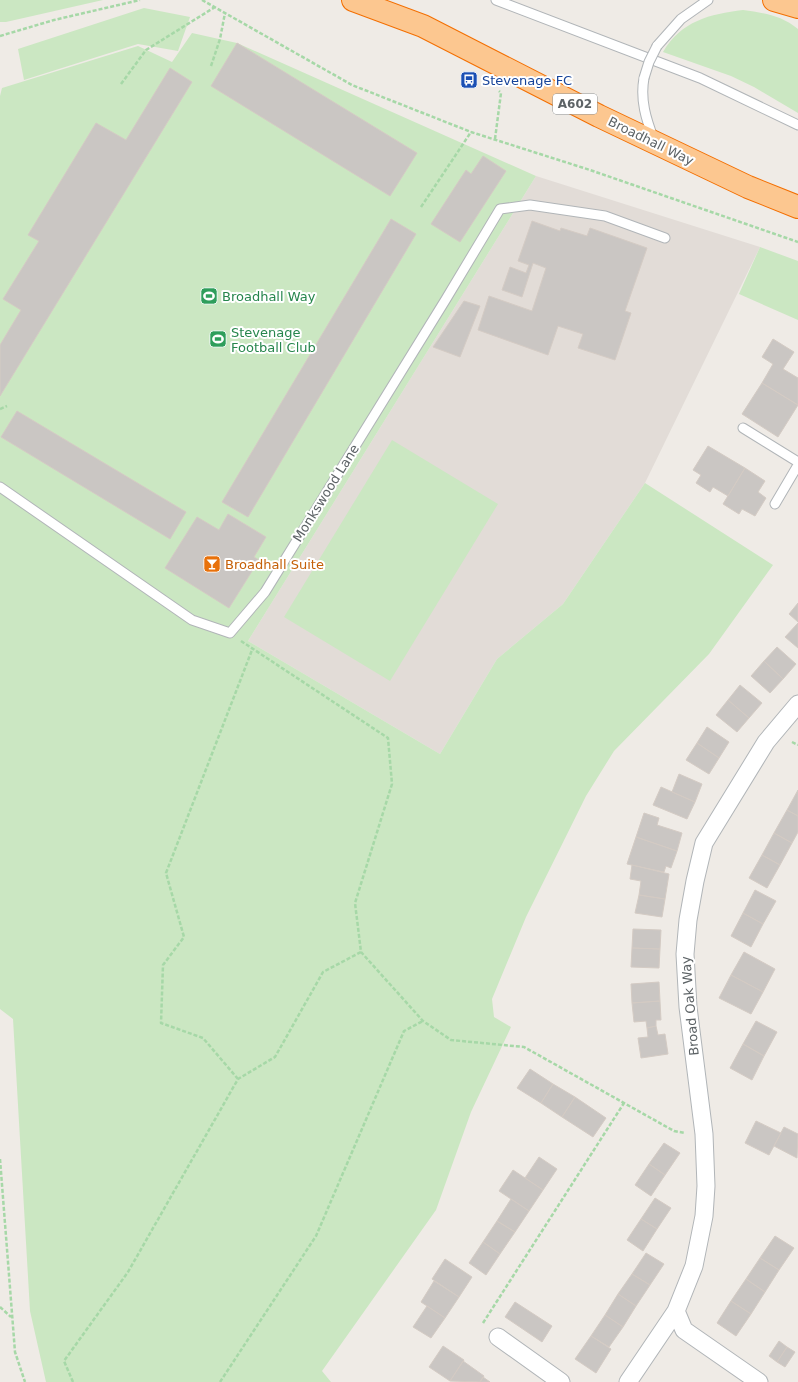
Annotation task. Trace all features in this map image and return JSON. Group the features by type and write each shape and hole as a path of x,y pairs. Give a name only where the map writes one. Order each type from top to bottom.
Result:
{"highway":[{"name":"Broadhall Way","path":"353,0 423,26 655,143 748,187 794,203"},
{"path":"774,0 798,7"}],"street":[{"name":"Broad Oak Way","path":"628,1382 676,1310 694,1266 704,1216 706,1186 704,1134 688,1006 685,954 688,920 704,843 766,742 798,704"},
{"path":"676,1310 684,1330 759,1382"},
{"path":"498,1337 561,1382"}],"lane":[{"path":"496,0 700,78 798,125"},
{"path":"655,143 643,102 642,91 644,78 658,46 681,19 708,0"},
{"name":"Monkswood Lane","path":"230,633 265,592 500,209 530,205 605,216 665,238"},
{"path":"743,428 798,462"},
{"path":"775,504 798,466"},
{"path":"0,487 192,620 230,633"}],"path":[{"path":"0,36 54,20 140,0"},
{"path":"202,0 352,85 471,132 798,242"},
{"path":"121,84 146,50 215,7"},
{"path":"211,66 220,39 225,13"},
{"path":"494,89 501,93 495,139"},
{"path":"421,207 471,132"},
{"path":"0,409 7,406"},
{"path":"230,633 252,650 388,738 392,784 356,903 361,952 423,1021 451,1040 524,1047 674,1131 704,1134"},
{"path":"238,1079 203,1038 161,1023 163,965 184,937 166,873 252,650"},
{"path":"73,1382 64,1361 128,1272 238,1079 275,1057 323,972 361,952"},
{"path":"220,1382 316,1236 404,1030 423,1021"},
{"path":"498,1337 482,1324 624,1102"},
{"path":"0,1159 11,1317 15,1352 25,1382"},
{"path":"0,1307 11,1317"}],"shaded area":[{"path":"536,176 760,247 645,483 563,604 497,659 440,754 248,641"}],"green space":[{"path":"0,0 103,0 6,22 0,22"},
{"path":"144,8 190,17 178,51 138,44 24,80 18,49"},
{"path":"743,10 779,18 792,24 798,29 798,113 754,87 731,76 663,52 670,41 678,33 697,21 719,14"},
{"path":"192,33 237,43 536,176 248,641 440,754 497,659 563,604 645,483 773,565 709,654 614,751 586,796 526,917 492,999 494,1017 511,1027 471,1112 436,1210 322,1371 331,1382 46,1382 30,1311 13,1019 0,1009 0,96 2,88 138,46 172,62"},
{"path":"760,247 798,261 798,320 739,294"},
{"path":"392,440 498,504 390,681 284,617"}],"building":[{"path":"237,43 417,153 390,196 211,86"},
{"path":"170,68 192,82 0,396 0,345 21,310 3,299 39,241 28,235 96,123 126,140"},
{"path":"483,156 506,171 460,242 431,224 466,170 471,174"},
{"path":"391,219 416,234 248,517 222,502"},
{"path":"532,221 560,231 561,228 587,236 590,228 647,248 625,311 631,313 615,360 578,348 583,334 558,326 548,355 478,330 489,296 532,311 546,268 533,263 522,297 502,290 510,267 526,273 529,265 518,261"},
{"path":"464,301 480,306 460,357 433,347"},
{"path":"773,339 794,352 783,369 798,378 798,405 762,383 773,364 762,357"},
{"path":"762,383 798,405 778,437 742,414"},
{"path":"17,411 186,512 170,539 1,437"},
{"path":"708,446 745,468 728,496 713,487 710,492 696,483 701,475 693,470"},
{"path":"745,468 765,481 758,492 766,498 755,516 742,509 739,514 723,504"},
{"name":"Broadhall Suite","path":"228,514 266,537 254,557 259,560 229,608 165,568 197,517 219,530"},
{"path":"798,603 798,622 789,614"},
{"path":"798,623 798,648 785,637"},
{"path":"777,647 796,664 783,679 764,661"},
{"path":"764,661 783,679 770,693 751,676"},
{"path":"740,685 762,703 749,718 728,700"},
{"path":"728,700 749,718 737,732 716,715"},
{"path":"707,727 729,742 719,758 697,743"},
{"path":"697,743 719,758 709,774 686,760"},
{"path":"679,774 702,784 695,802 672,792"},
{"path":"661,787 695,802 687,819 653,805"},
{"path":"798,790 798,816 787,810"},
{"path":"787,810 798,816 798,832 792,843 774,833"},
{"path":"644,813 659,818 657,825 682,833 677,851 636,837"},
{"path":"774,833 792,843 780,865 762,855"},
{"path":"636,837 677,851 671,868 666,866 664,872 627,864"},
{"path":"762,855 780,865 767,888 749,878"},
{"path":"632,865 669,874 665,899 639,895 641,881 630,879"},
{"path":"755,890 776,901 763,924 743,913"},
{"path":"639,895 665,899 662,917 635,913"},
{"path":"743,913 763,924 751,947 731,936"},
{"path":"633,929 661,930 660,949 632,948"},
{"path":"632,948 660,949 659,968 631,967"},
{"path":"744,952 775,969 763,992 731,975"},
{"path":"731,975 763,992 751,1014 719,998"},
{"path":"659,982 660,1001 632,1003 631,984"},
{"path":"660,1001 661,1020 656,1020 656,1026 647,1028 646,1021 634,1022 632,1003"},
{"path":"756,1021 777,1032 764,1056 743,1044"},
{"path":"656,1026 658,1035 665,1034 668,1054 641,1058 638,1038 648,1037 647,1028"},
{"path":"743,1044 764,1056 752,1080 730,1068"},
{"path":"530,1069 553,1084 541,1103 517,1088"},
{"path":"553,1084 575,1097 562,1117 541,1103"},
{"path":"575,1097 606,1118 593,1137 562,1117"},
{"path":"756,1121 781,1133 769,1155 745,1143"},
{"path":"784,1127 798,1134 797,1158 774,1146"},
{"path":"664,1143 680,1153 665,1175 649,1164"},
{"path":"539,1157 557,1169 543,1190 525,1178"},
{"path":"649,1164 665,1175 651,1196 635,1185"},
{"path":"513,1170 543,1190 529,1211 499,1191"},
{"path":"655,1198 671,1208 657,1229 641,1219"},
{"path":"511,1199 529,1211 515,1232 497,1221"},
{"path":"641,1219 657,1229 643,1251 627,1240"},
{"path":"497,1221 515,1232 500,1254 483,1242"},
{"path":"775,1236 794,1248 779,1270 760,1258"},
{"path":"483,1242 500,1254 486,1275 469,1263"},
{"path":"646,1253 664,1264 650,1285 632,1274"},
{"path":"760,1258 779,1270 765,1292 746,1279"},
{"path":"445,1259 472,1277 459,1297 432,1279"},
{"path":"632,1274 650,1285 636,1306 618,1294"},
{"path":"746,1279 765,1292 751,1314 731,1301"},
{"path":"434,1281 459,1297 445,1318 421,1302"},
{"path":"618,1294 636,1306 623,1327 605,1315"},
{"path":"731,1301 751,1314 736,1336 717,1323"},
{"path":"515,1302 552,1326 542,1342 505,1317"},
{"path":"427,1306 445,1318 431,1338 413,1327"},
{"path":"605,1315 623,1327 609,1347 591,1336"},
{"path":"591,1336 611,1349 596,1373 575,1359"},
{"path":"779,1341 787,1347 777,1362 769,1356"},
{"path":"443,1346 464,1360 450,1381 429,1367"},
{"path":"787,1347 795,1352 785,1367 777,1362"},
{"path":"463,1361 484,1376 480,1382 450,1381"},
{"path":"483,1377 490,1382 480,1382"}],"place":[{"name":"Stevenage FC","path":"469,80"},
{"name":"Broadhall Way","path":"209,296"},
{"name":"Stevenage Football Club","path":"218,339"},
{"name":"Broadhall Suite","path":"212,564"}]}
